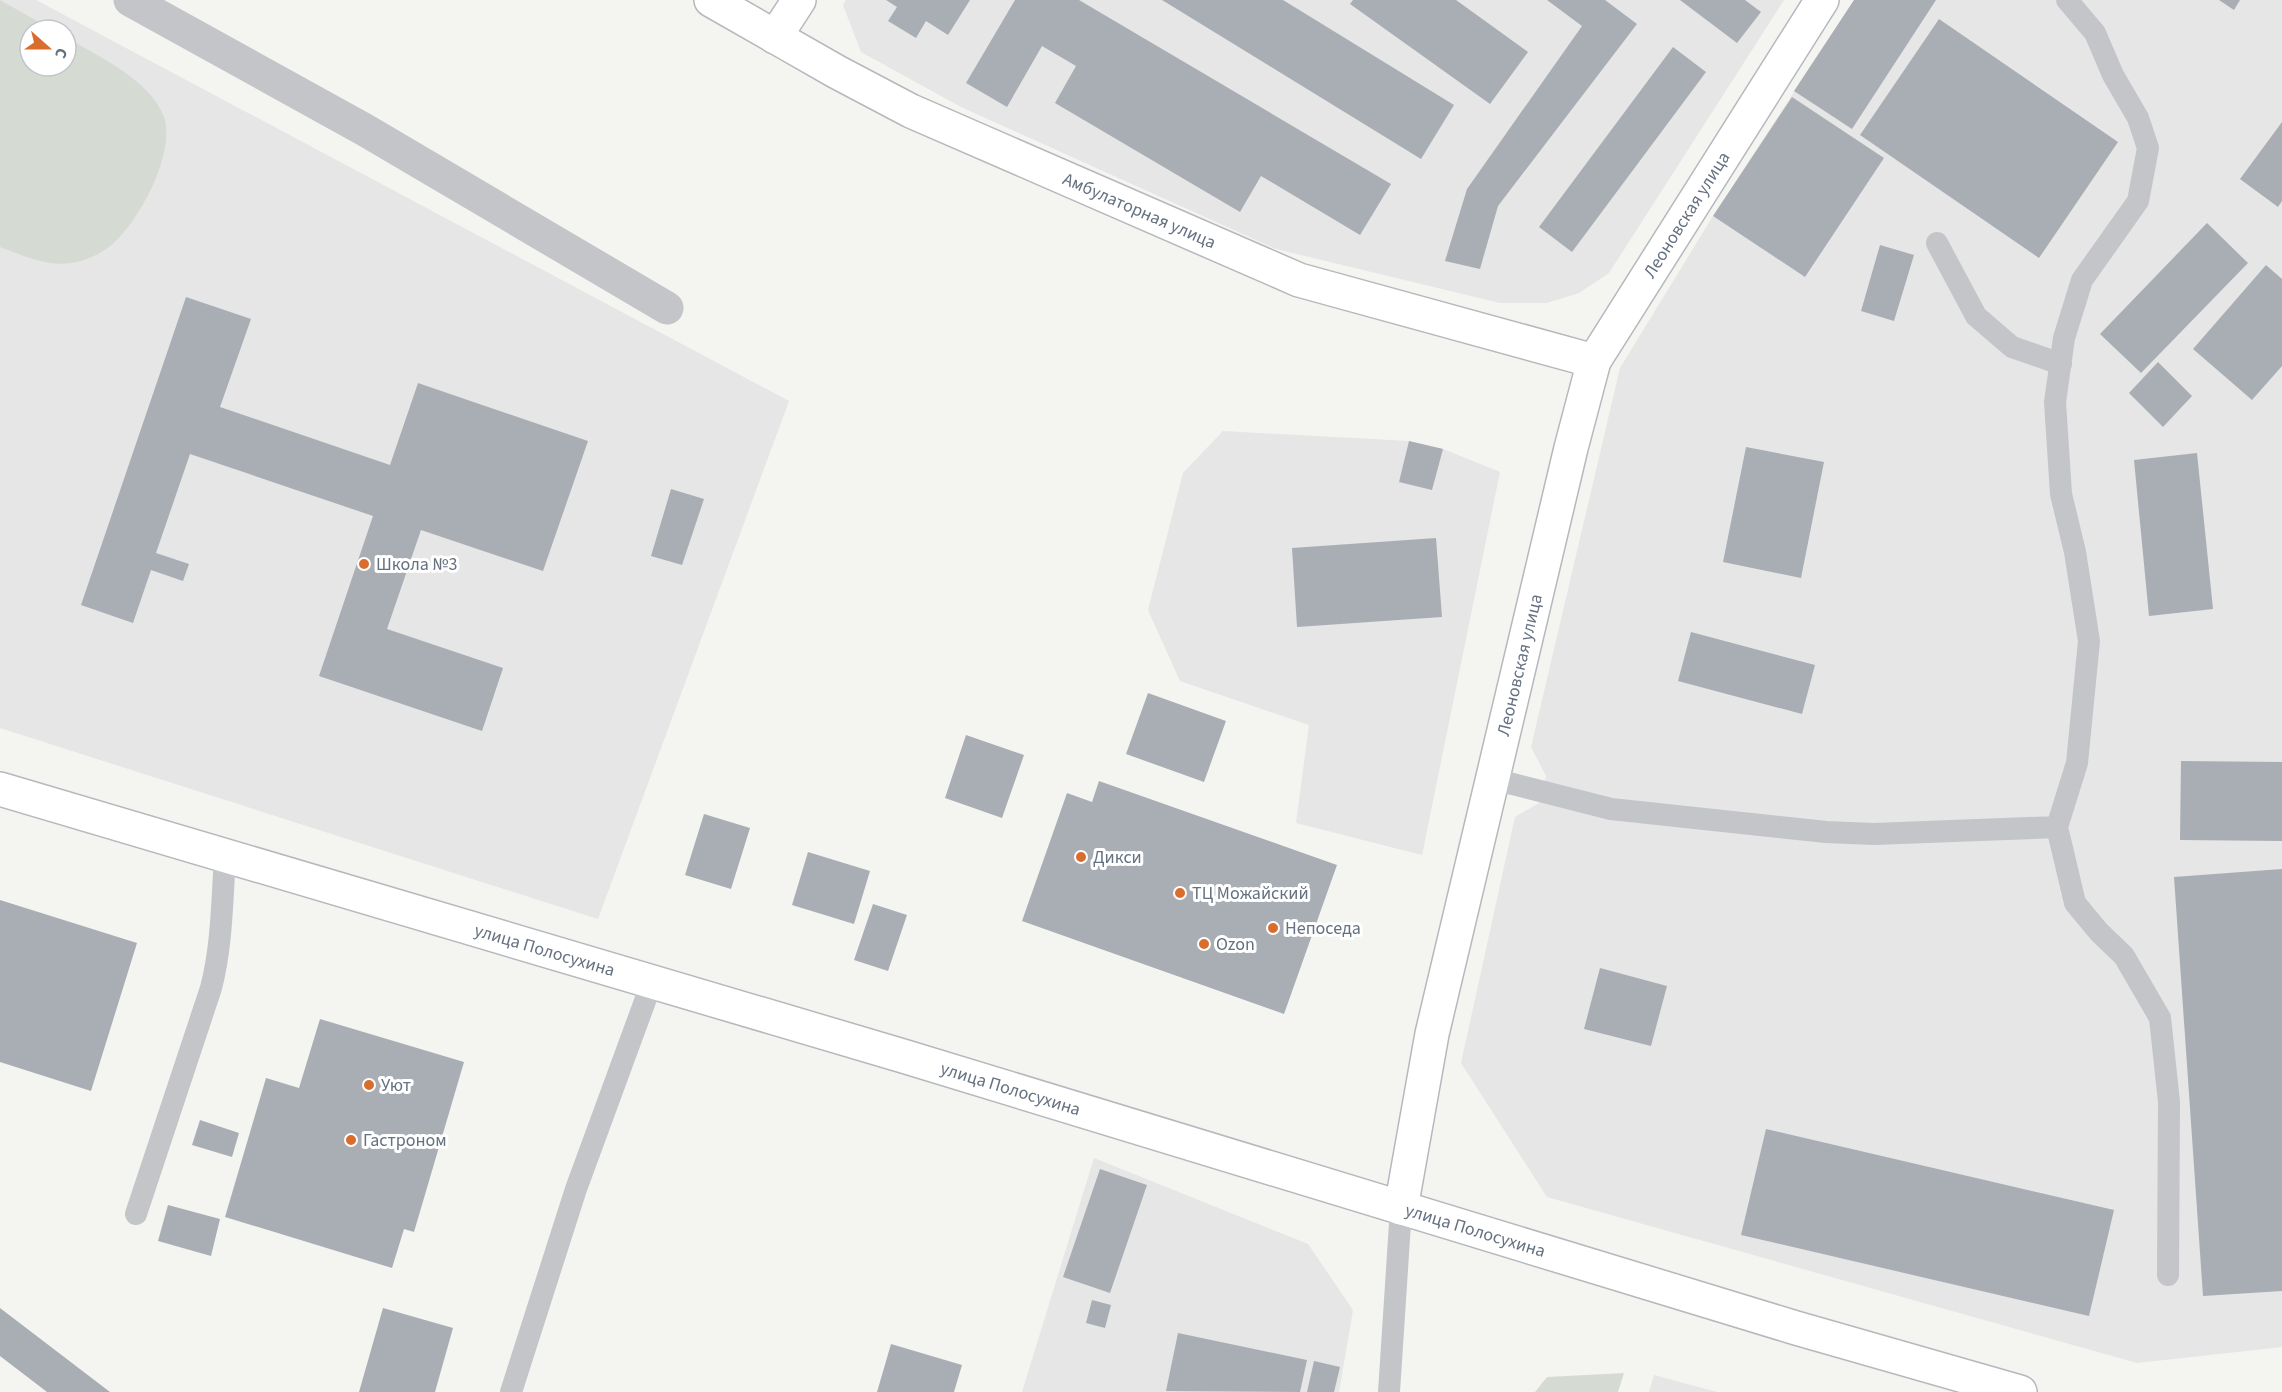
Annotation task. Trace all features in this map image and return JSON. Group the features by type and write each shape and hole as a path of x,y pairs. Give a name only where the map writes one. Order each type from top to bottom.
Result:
{"street":[{"path":"130,0 365,130 667,308"},
{"name":"Амбулаторная улица","path":"711,0 911,111 1299,280 1594,361"},
{"path":"775,37 799,0"},
{"name":"Леоновская улица","path":"1401,1208 1432,1035 1571,448 1594,361 1822,0"},
{"name":"улица Полосухина","path":"0,789 903,1056 1796,1328 2020,1392"}],"lane":[{"path":"2067,0 2095,33 2113,75 2138,118 2148,148 2138,201 2082,280 2064,338 2055,402 2061,494 2075,552 2089,641 2076,764 2057,827 2075,903 2099,932 2124,956 2160,1018 2169,1102 2168,1275"},
{"path":"1937,243 1976,316 2012,347 2061,364"},
{"path":"1493,779 1611,809 1826,832 1874,834 2057,827"},
{"path":"136,1214 214,978 220,935 225,857"},
{"path":"511,1392 576,1189 652,982"},
{"name":"Леоновская улица","path":"1389,1392 1401,1208"}],"shaded area":[{"name":"Школа №3","path":"0,0 36,0 70,18 18,18 18,78 78,78 78,22 789,401 598,919 0,728"},
{"path":"0,0 32,18 18,18 18,78 78,78 78,44 122,70 147,91 157,103 164,117 166,132 165,150 152,187 132,222 105,250 86,259 62,264 35,260 0,247"},
{"path":"846,0 1784,0 1609,273 1579,293 1547,303 1500,303 1276,249 961,107 861,52 843,5"},
{"path":"1854,0 2282,0 2282,1347 2137,1363 1547,1197 1461,1063 1515,817 1539,803 1546,776 1531,747 1620,368 1713,216"},
{"path":"1223,431 1409,441 1443,449 1500,472 1422,855 1296,823 1309,725 1180,681 1148,610 1183,473"},
{"path":"1094,1158 1308,1244 1353,1310 1339,1392 1022,1392"},
{"path":"1624,1373 1618,1392 1535,1392 1547,1377"},
{"path":"1654,1375 1717,1392 1649,1392"}],"building":[{"path":"886,0 970,0 948,35 926,21 916,38 888,21 897,7"},
{"path":"1015,0 1079,0 1391,184 1360,235 1261,176 1240,212 1055,103 1076,66 1042,46 1007,107 966,83"},
{"path":"1162,0 1283,0 1454,105 1421,159"},
{"path":"1353,0 1456,0 1528,52 1490,104 1350,4"},
{"path":"1547,0 1605,0 1637,24 1498,206 1480,269 1445,261 1467,189 1582,26"},
{"path":"1680,0 1745,0 1761,12 1737,43"},
{"path":"1854,0 1936,0 1852,129 1794,91"},
{"path":"2219,0 2240,0 2234,10"},
{"path":"1939,19 2118,142 2039,258 1860,135"},
{"path":"1673,47 1706,72 1572,252 1539,227"},
{"path":"1792,97 1884,158 1805,277 1713,216"},
{"path":"2282,122 2282,201 2278,207 2240,179"},
{"path":"2207,223 2248,263 2141,373 2100,334"},
{"path":"1880,245 1914,255 1894,321 1861,311"},
{"path":"2266,265 2282,279 2282,366 2252,400 2193,349"},
{"path":"186,297 251,319 220,407 390,465 418,383 588,441 543,571 421,530 387,629 503,668 482,731 319,676 373,516 190,454 156,553 189,564 183,581 151,570 133,623 81,605"},
{"path":"2158,362 2192,396 2163,427 2129,393"},
{"path":"1409,441 1443,449 1432,490 1399,482"},
{"path":"1746,447 1824,462 1801,578 1723,562"},
{"path":"2197,453 2213,609 2149,616 2134,460"},
{"path":"671,489 704,499 682,565 651,556"},
{"path":"1436,538 1442,617 1297,627 1292,548"},
{"path":"1691,632 1815,665 1802,714 1678,681"},
{"path":"1148,693 1226,721 1204,782 1126,754"},
{"path":"966,735 1024,755 1002,818 945,798"},
{"path":"2181,761 2282,762 2282,841 2180,840"},
{"path":"1099,781 1337,865 1284,1014 1022,921 1067,793 1092,802"},
{"path":"704,814 750,828 731,889 685,875"},
{"path":"808,852 870,871 854,924 792,905"},
{"path":"2282,869 2282,1291 2203,1296 2174,877"},
{"path":"0,900 137,943 91,1091 0,1062"},
{"path":"873,904 907,915 888,971 854,960"},
{"path":"1600,968 1667,986 1651,1046 1584,1029"},
{"path":"320,1019 464,1062 414,1232 404,1229 392,1268 225,1217 266,1078 299,1088"},
{"path":"200,1120 239,1133 232,1157 192,1145"},
{"path":"1766,1129 2114,1210 2089,1316 1741,1235"},
{"path":"1100,1169 1147,1185 1110,1293 1063,1277"},
{"path":"168,1205 220,1219 211,1256 158,1241"},
{"path":"1092,1300 1111,1305 1105,1328 1086,1323"},
{"path":"0,1308 110,1392 47,1392 0,1356"},
{"path":"383,1308 453,1328 435,1392 359,1392"},
{"path":"1178,1333 1307,1360 1300,1392 1166,1391"},
{"path":"891,1344 962,1365 954,1392 877,1392"},
{"path":"1314,1361 1340,1367 1334,1392 1307,1392"}],"place":[{"name":"Школа №3","path":"364,564"},
{"name":"Дикси","path":"1081,857"},
{"name":"ТЦ Можайский","path":"1180,893"},
{"name":"Непоседа","path":"1273,928"},
{"name":"Ozon","path":"1204,944"},
{"name":"Уют","path":"369,1085"},
{"name":"Гастроном","path":"351,1140"}]}
